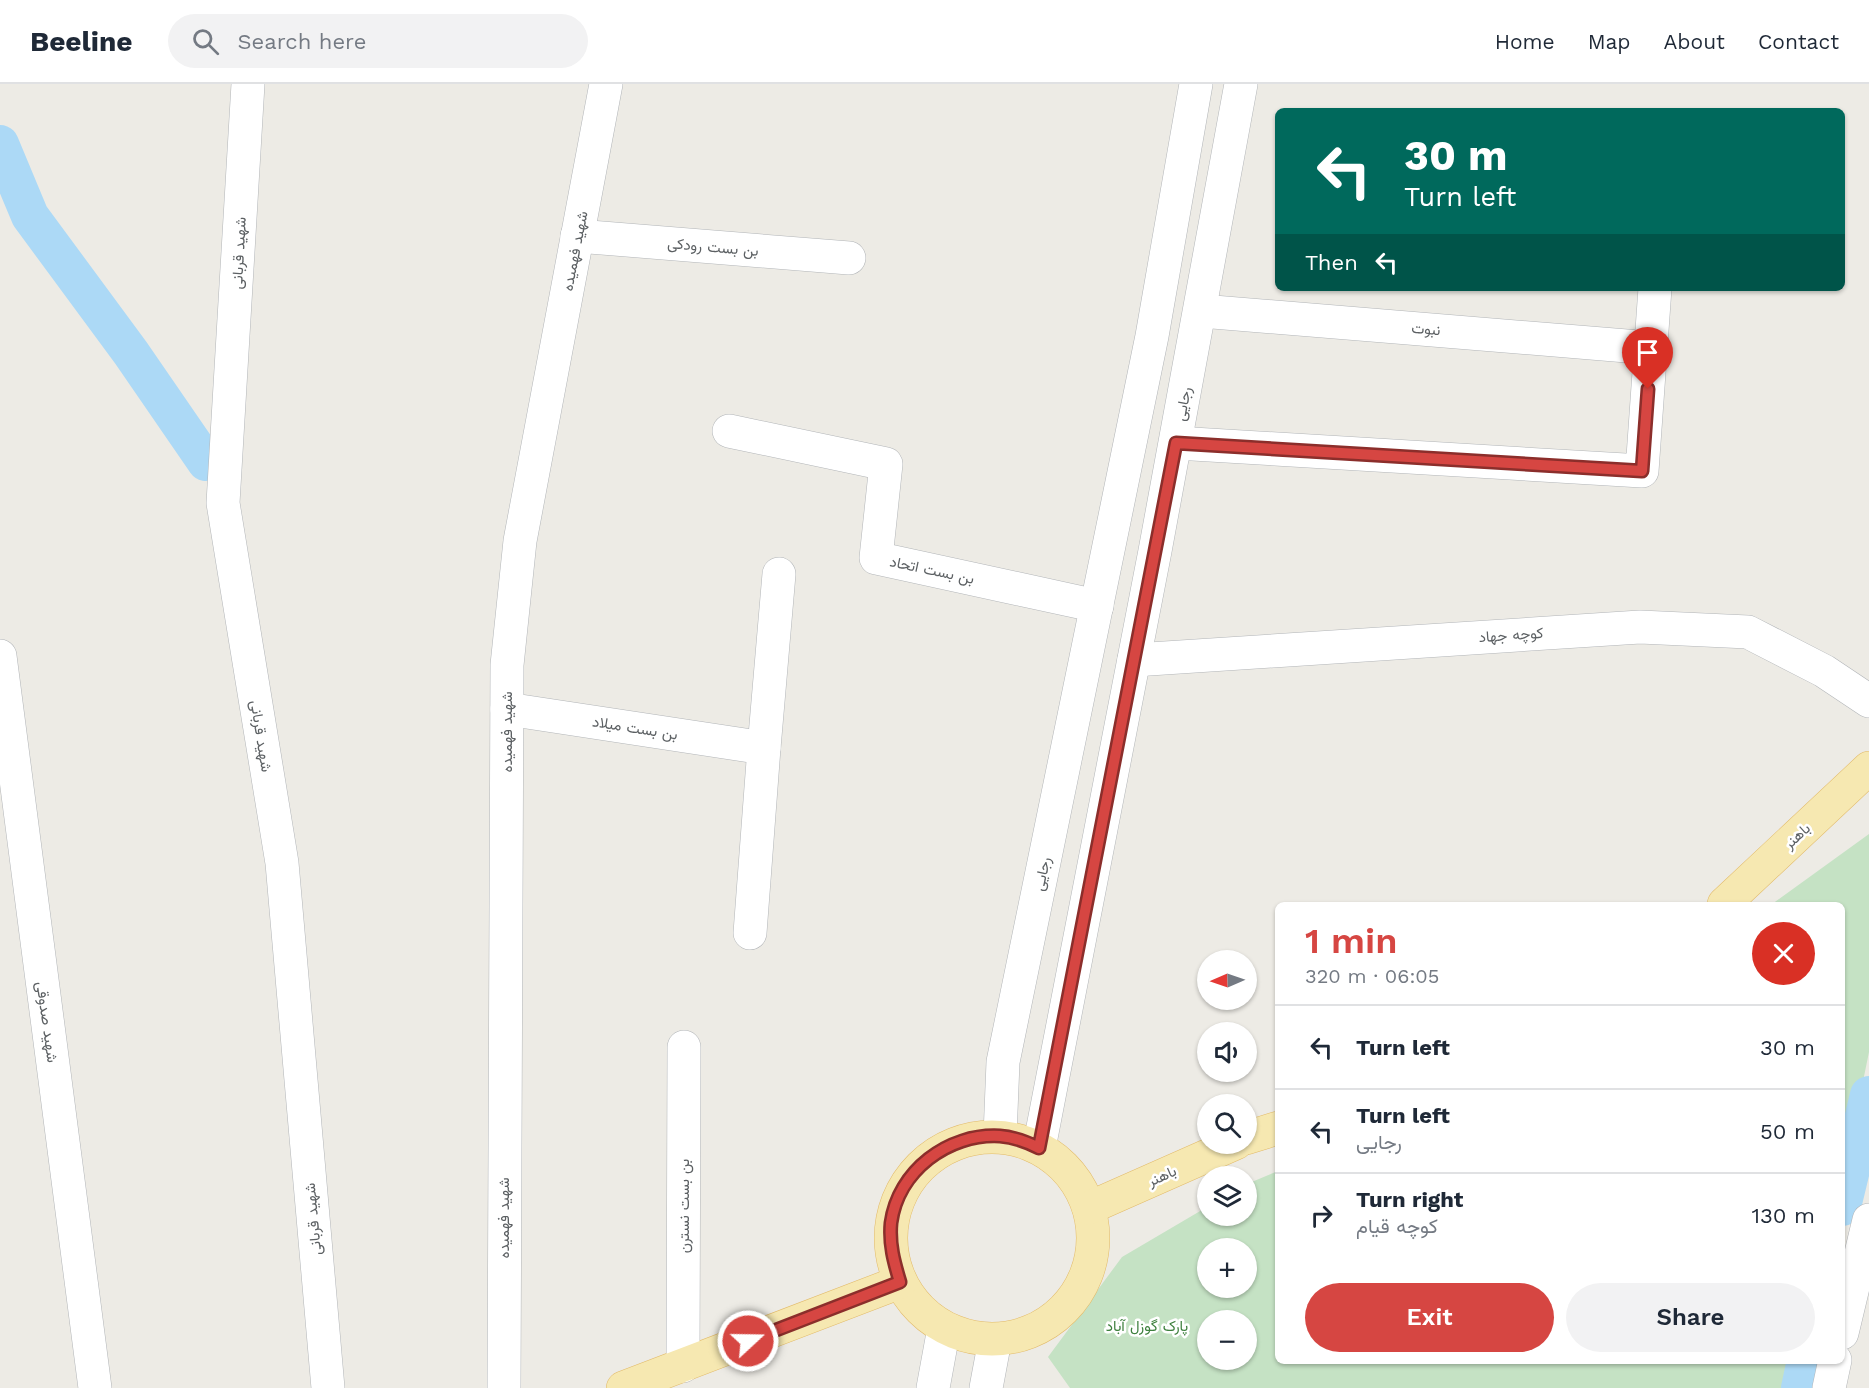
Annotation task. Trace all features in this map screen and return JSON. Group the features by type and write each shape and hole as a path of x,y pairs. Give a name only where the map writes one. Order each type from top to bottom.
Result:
{"main road":[{"name":"باهنر","path":"1726,902 1869,768"},
{"path":"1257,1135 1275,1129"},
{"path":"1000,1136 1020,1140 1039,1148 1061,1163 1078,1184 1089,1208 1094,1239 1089,1270 1075,1298 1053,1319 1026,1335 995,1340 969,1337 944,1328 918,1309 900,1282 891,1253 891,1222 900,1193 917,1168 941,1149 969,1138 1000,1136"},
{"name":"باهنر","path":"1089,1208 1211,1154"},
{"path":"623,1388 900,1282"}],"street":[{"name":"شهید قربانی","path":"248,84 223,503 282,863 328,1388"},
{"name":"شهید فهمیده","path":"504,1388 507,665 520,541 606,84"},
{"name":"رجایی","path":"1000,1136 1003,1062 1152,336 1196,84"},
{"name":"رجایی","path":"1039,1148 1176,443 1241,84"},
{"name":"بن بست رودکی","path":"578,236 849,258"},
{"path":"1176,443 1642,471 1655,291"},
{"name":"نبوت","path":"1201,311 1651,348"},
{"name":"بن بست اتحاد","path":"729,431 886,464 876,558 1097,606"},
{"path":"750,933 779,574"},
{"name":"کوچه جهاد","path":"1134,660 1640,627 1748,632 1824,670 1869,701"},
{"name":"شهید صدوقی","path":"0,656 13,859 95,1388"},
{"name":"بن بست میلاد","path":"507,709 764,748"},
{"name":"بن بست نسترن","path":"683,1366 684,1047"},
{"path":"1845,1320 1869,1220"},
{"path":"933,1388 944,1328"},
{"path":"986,1388 995,1340"},
{"path":"1829,1388 1834,1364"}],"green space":[{"path":"1869,834 1869,1052 1845,1169 1845,902 1775,902"},
{"name":"پارک گوزل آباد","path":"1275,1172 1275,1364 1805,1364 1800,1388 1070,1388 1048,1357 1122,1257 1197,1213 1197,1226 1257,1226 1257,1180"}],"waterway":[{"path":"0,144 30,216 131,353 206,462"},
{"path":"1845,1195 1869,1095"},
{"path":"1800,1388 1805,1364"}],"route":[{"path":"748,1341 900,1282 891,1253 891,1222 900,1193 917,1168 941,1149 969,1138 1000,1136 1020,1140 1039,1148 1176,443 1642,471 1648,389"}]}
